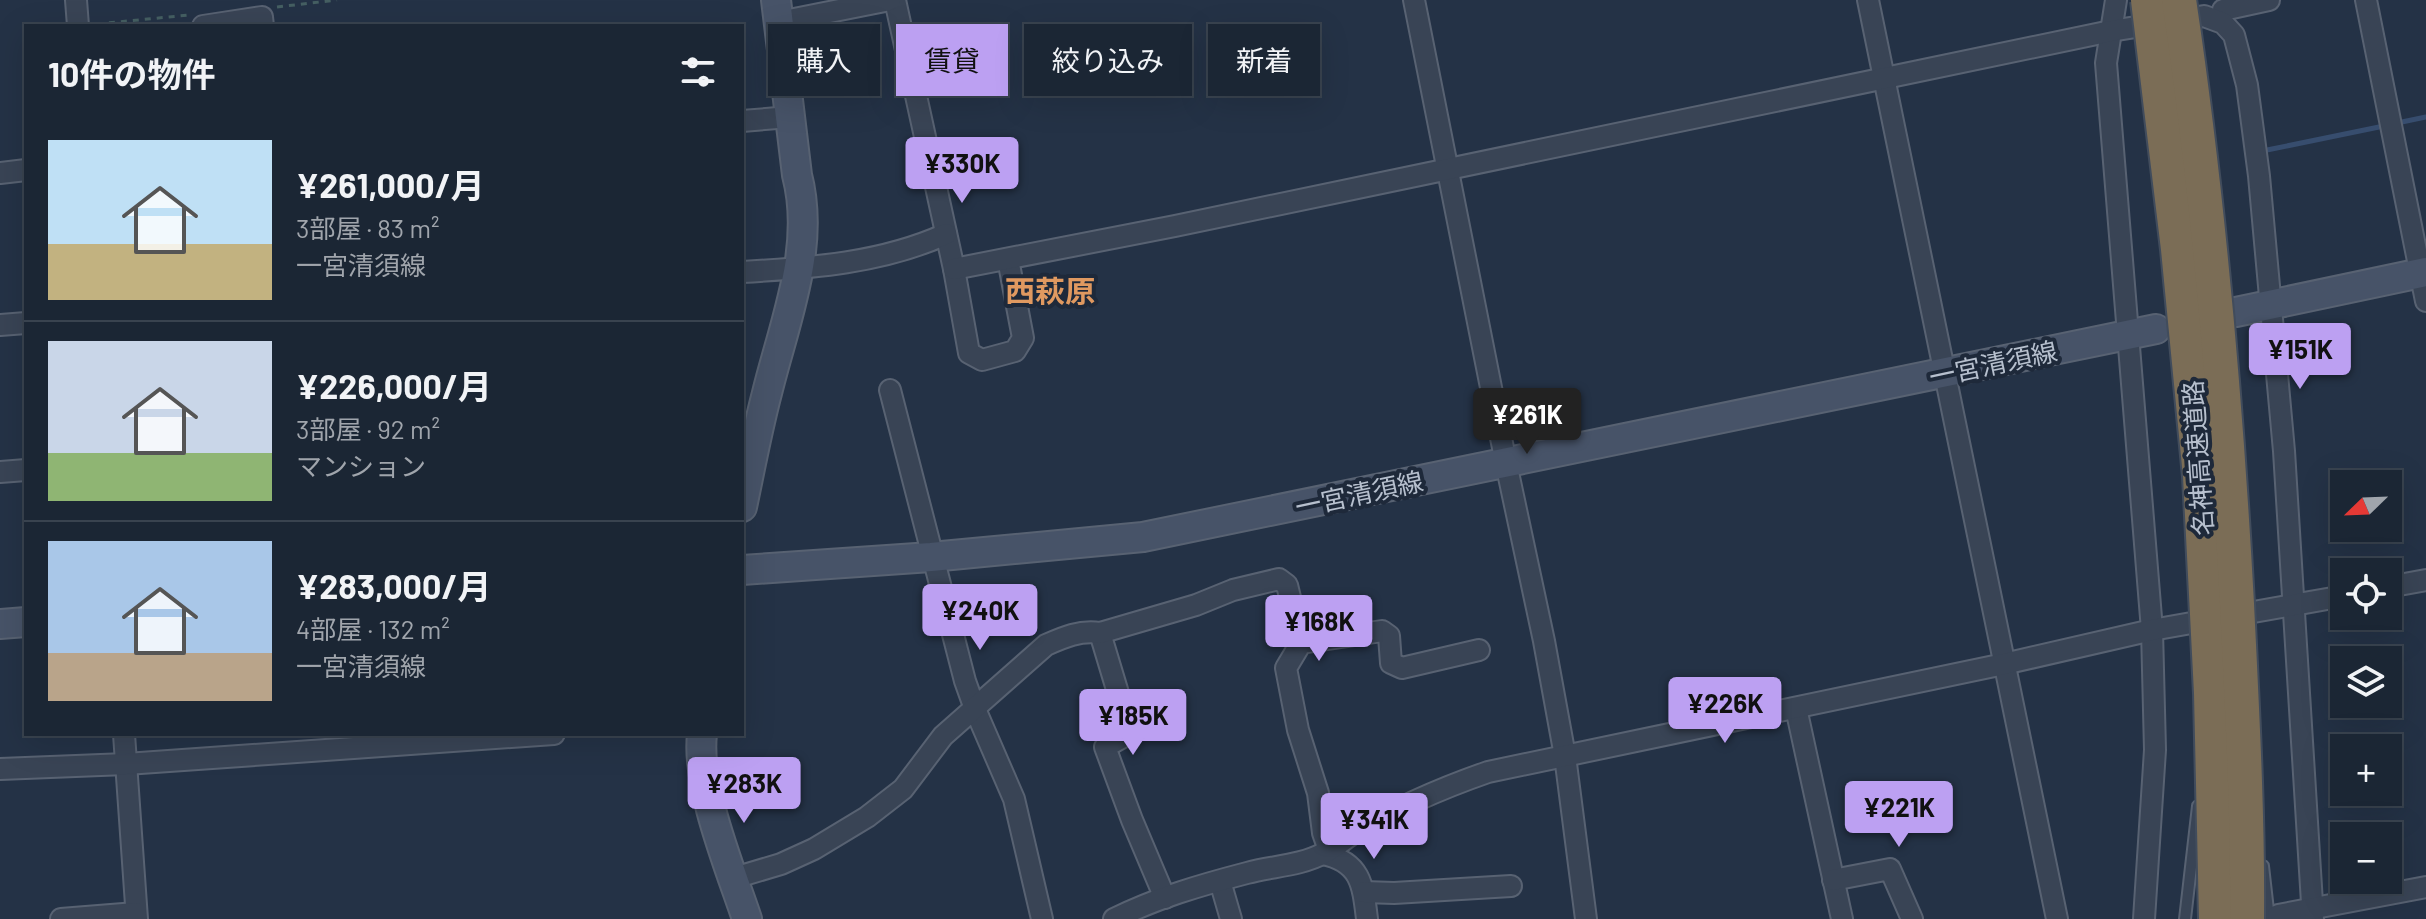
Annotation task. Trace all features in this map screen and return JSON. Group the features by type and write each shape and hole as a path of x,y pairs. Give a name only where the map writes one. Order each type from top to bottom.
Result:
{"highway":[{"name":"名神高速道路","path":"2148,0 2226,693 2265,918"},
{"name":"名神高速道路","path":"2179,0 2213,280 2230,473 2226,693 2216,919"}],"main road":[{"path":"744,489 752,419 795,289 802,244 803,199 797,175 778,11"},
{"path":"2236,312 2424,282"},
{"name":"一宮清須線","path":"744,570 931,557 1143,537 2156,329"},
{"path":"0,624 24,622"},
{"path":"702,736 705,788 747,919"}],"street":[{"path":"76,0 78,24"},
{"path":"778,11 893,0 954,269 969,353 982,360 1015,351 1023,338 1008,259"},
{"path":"1414,0 1544,641 1565,756 1586,919"},
{"path":"1868,0 2057,919"},
{"path":"2116,0 2106,63 2152,630 2155,750 2144,919"},
{"path":"954,269 2111,31 2204,16 2269,0"},
{"path":"2366,0 2424,282"},
{"path":"2223,11 2234,35 2247,85 2259,176 2284,451 2313,914"},
{"path":"216,24 262,17 263,24"},
{"path":"744,121 790,117"},
{"path":"0,173 24,170"},
{"path":"744,272 798,269 889,254 946,234"},
{"path":"0,325 24,323"},
{"path":"890,390 965,681 1014,799 1042,919"},
{"path":"0,472 24,470"},
{"path":"734,878 781,864 814,849 867,817 903,789 943,736 1046,645 1086,631 1100,633 1196,605 1233,590 1279,579 1287,585 1301,643 1286,668 1298,730 1318,793 1326,852"},
{"path":"2402,584 2426,580"},
{"path":"1114,919 1165,898 1326,852 1355,833 1451,785 1488,772 2152,630 2330,599"},
{"path":"1301,643 1382,631 1389,636 1391,663 1402,668 1479,650"},
{"path":"1100,633 1130,733 1105,747 1165,898"},
{"path":"1796,708 1842,919"},
{"path":"61,919 136,916 124,736"},
{"path":"0,769 126,764 525,736"},
{"path":"1326,852 1353,868 1364,892 1367,919"},
{"path":"1833,880 1890,869 1912,919"},
{"path":"1220,881 1231,919"},
{"path":"1364,892 1410,893 1511,886"},
{"path":"2265,918 2313,914 2426,887"}],"lane":[{"path":"2201,784 2226,693"},
{"path":"2226,693 2258,829"},
{"path":"2185,919 2199,799"},
{"path":"2262,859 2265,918"}],"waterway":[{"path":"2397,123 2426,117"},
{"path":"2267,150 2379,127"}],"district":[{"name":"西萩原","path":"1050,290"}]}
